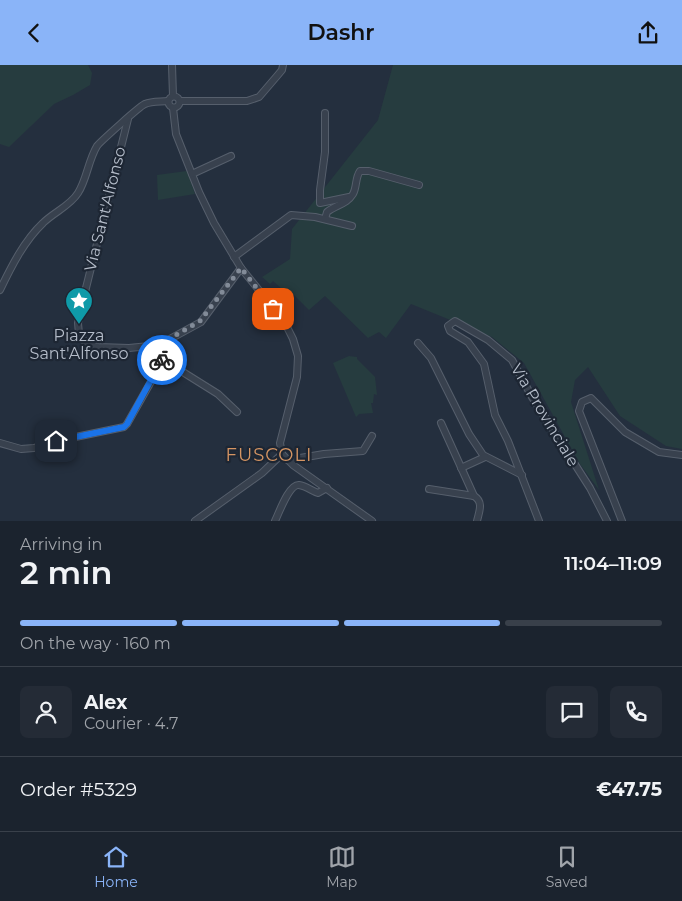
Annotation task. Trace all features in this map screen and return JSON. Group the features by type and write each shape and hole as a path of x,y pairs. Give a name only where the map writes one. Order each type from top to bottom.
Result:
{"street":[{"path":"172,65 170,106 173,107 176,133 206,207 241,268 284,321 293,339 298,356 297,377 280,443 282,454 294,465 372,521"},
{"path":"0,291 12,266 33,235 43,223 70,203 78,192 96,147 102,139 128,119 139,107 147,103 178,98 180,101 247,101 259,97 267,90 282,70 283,65"},
{"path":"173,107 177,107 180,101"},
{"path":"325,113 325,152 320,203 349,197"},
{"name":"Via Sant'Alfonso","path":"128,119 83,300 78,323 79,334 90,345 98,347 129,348 159,345"},
{"path":"192,174 231,156"},
{"path":"325,219 327,212 347,201 353,194 358,175 364,170 419,185"},
{"path":"234,257 291,215 300,214 352,226"},
{"path":"0,443 21,449 34,448 56,441 124,427 136,409 162,359 159,345 200,321 241,268"},
{"name":"Via Provinciale","path":"538,521 522,475 495,415 484,364 468,342 450,331 448,326 456,321 488,339 512,360 532,397 590,488 607,521"},
{"path":"418,343 431,358 469,434 485,457 522,475"},
{"path":"162,359 218,394 237,412"},
{"name":"Via Provinciale","path":"622,521 579,411 582,402 592,398 625,432 659,452 682,455"},
{"path":"441,423 474,496"},
{"path":"288,460 324,454 363,451 372,436"},
{"path":"195,521 262,473 282,454"},
{"path":"461,468 485,457"},
{"path":"275,521 290,491 295,486 300,485 318,493 327,488"},
{"path":"429,489 474,496 479,499 481,504 477,521"}],"green space":[{"path":"0,65 88,65 92,73 90,85 54,104 9,147 0,144"},
{"path":"393,65 682,65 682,449 666,446 620,416 588,367 575,380 571,402 599,490 580,464 524,363 492,337 411,304 386,338 379,332 368,338 325,296 309,310 290,291 283,290 273,281 270,284 262,277 290,259 292,229 378,120"},
{"path":"187,171 195,194 158,200 157,175"},
{"path":"349,356 357,357 375,377 377,395 374,394 373,403 371,403 373,413 359,414 356,417 333,363"}],"way so far":[{"path":"162,360 159,345 193,327 200,321 241,268 273,309"}],"place":[{"name":"Piazza Sant'Alfonso","path":"79,325"}],"district":[{"name":"FUSCOLI","path":"269,455"}],"route":[{"path":"56,441 124,427 162,360"}]}
